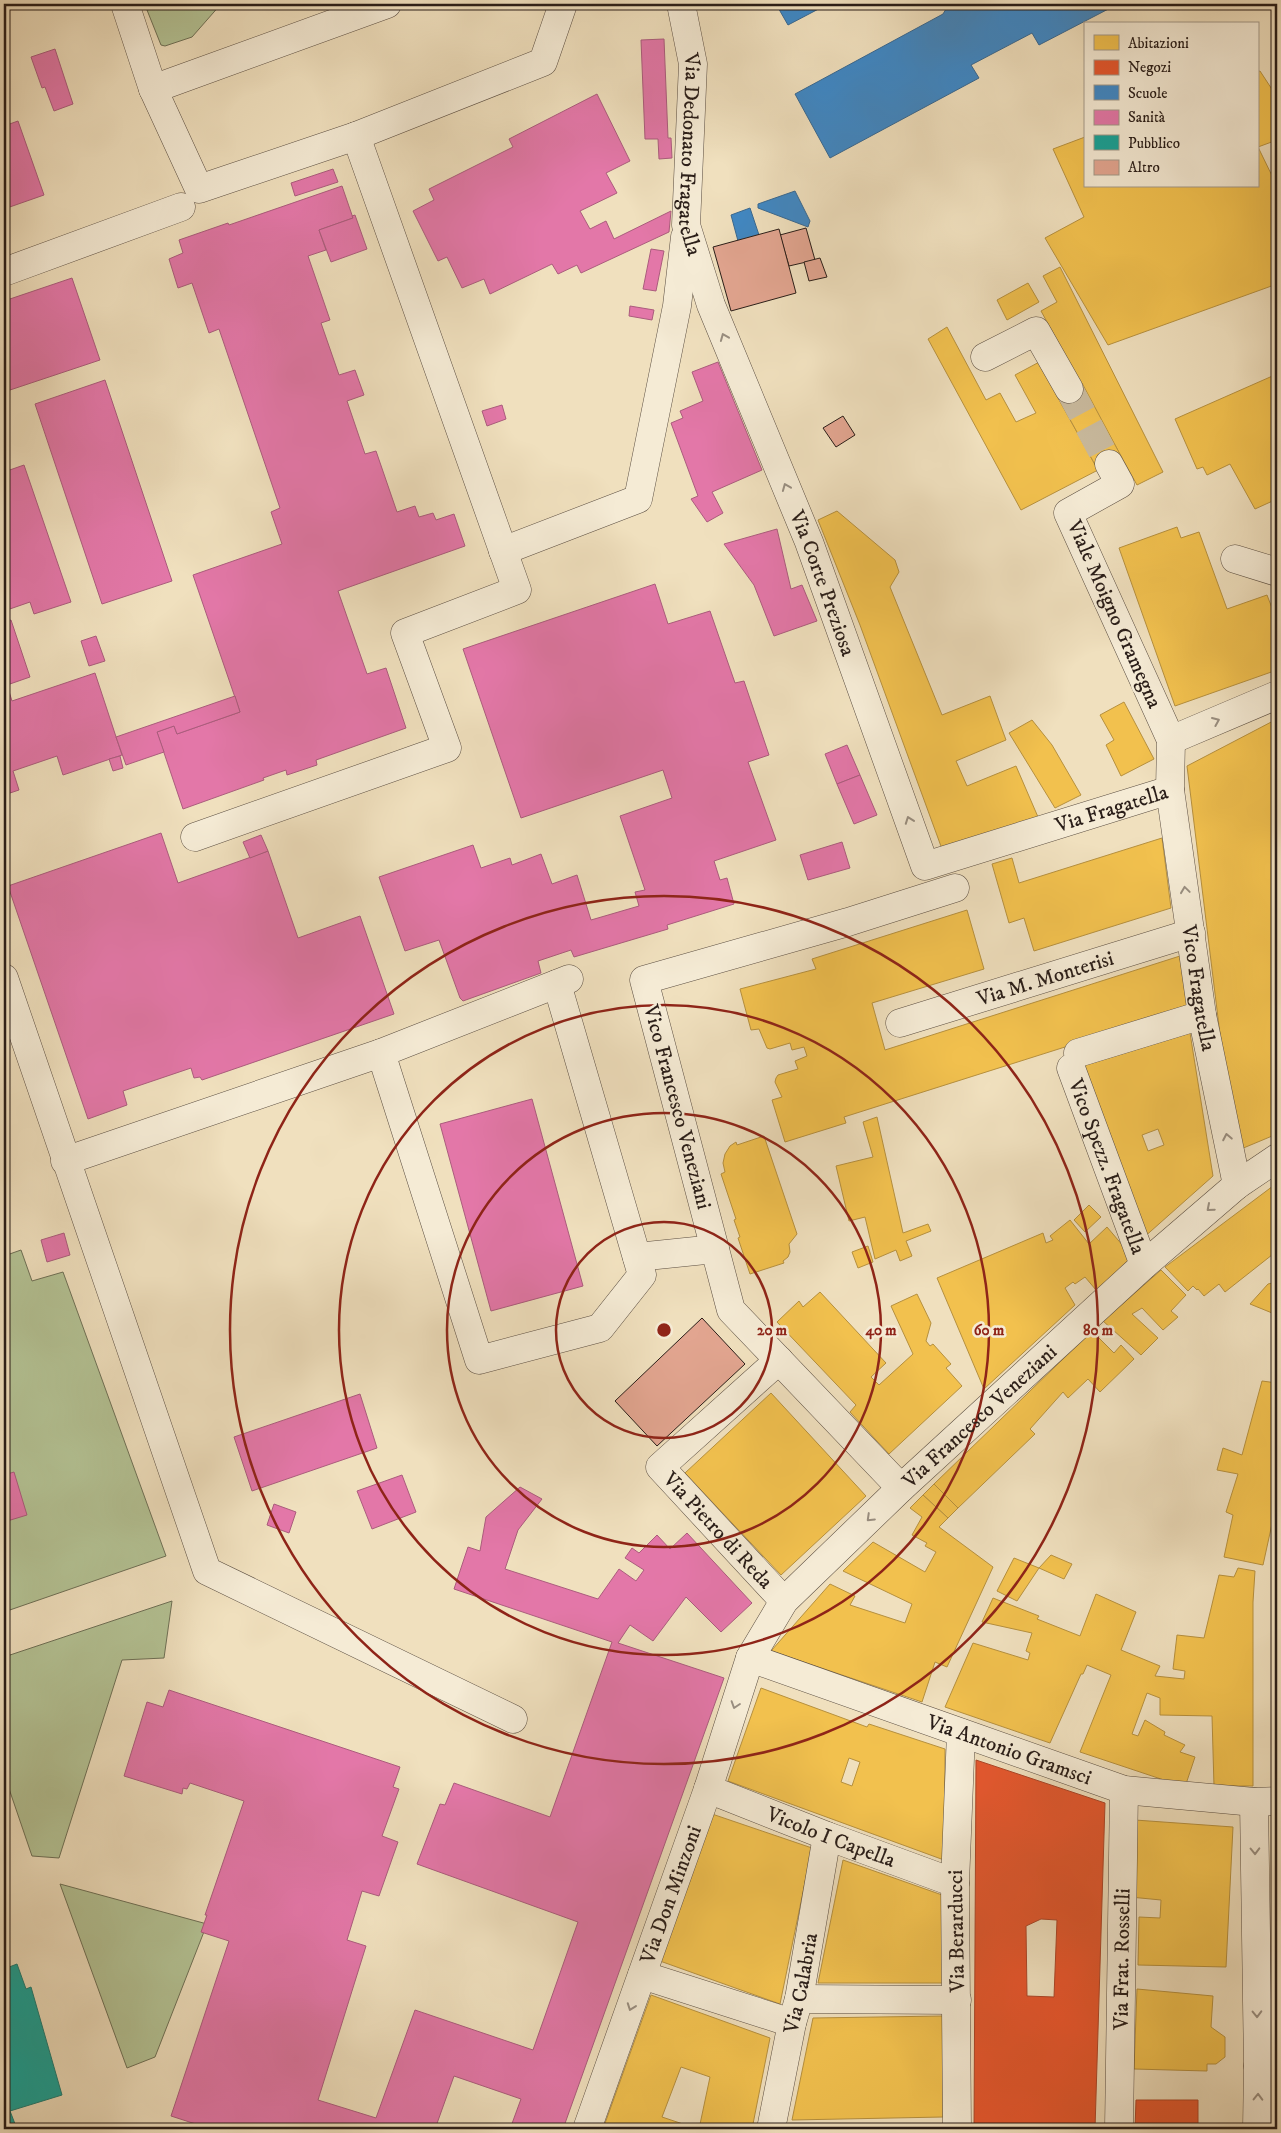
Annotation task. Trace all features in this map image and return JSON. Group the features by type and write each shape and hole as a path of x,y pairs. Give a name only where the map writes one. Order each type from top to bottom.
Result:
{"street":[{"path":"125,4 153,90 199,189 356,136 543,62 563,4"},
{"path":"153,90 386,4"},
{"name":"Via Dedonato Fragatella","path":"681,4 692,64 686,225 711,305"},
{"path":"195,836 447,748 405,633 517,590 356,136"},
{"path":"4,272 181,207"},
{"path":"503,551 638,499 677,306 686,225"},
{"name":"Via Corte Preziosa","path":"711,305 809,542 925,866"},
{"path":"985,357 1036,331 1069,389"},
{"name":"Viale Moigno Gramegna","path":"1114,474 1068,513 1171,740"},
{"path":"1234,559 1277,572"},
{"path":"1171,740 1277,694"},
{"name":"Via Fragatella","path":"925,866 1170,790 1171,740"},
{"name":"Vico Fragatella","path":"1170,790 1202,1015 1237,1185"},
{"name":"Vico Francesco Veneziani","path":"901,1488 732,1310 644,980 848,922 955,888"},
{"name":"Via M. Monterisi","path":"900,1023 1191,933"},
{"path":"4,978 65,1161 207,1571 513,1719"},
{"path":"65,1161 381,1053 563,982 642,1275 600,1328 479,1360 381,1053"},
{"name":"Vico Spezz. Fragatella","path":"1144,1265 1075,1061 1202,1015"},
{"name":"Via Francesco Veneziani","path":"750,1658 784,1601 901,1488 1144,1265 1237,1185 1277,1158"},
{"path":"637,1258 715,1249"},
{"name":"Via Pietro di Reda","path":"779,1360 660,1467 784,1601"},
{"name":"Via Antonio Gramsci","path":"750,1658 1124,1790 1266,1802"},
{"name":"Via Don Minzoni","path":"587,2129 708,1789 750,1658"},
{"name":"Via Berarducci","path":"957,2129 955,1883 961,1733"},
{"name":"Vicolo I Capella","path":"708,1789 827,1836 955,1883"},
{"name":"Via Frat. Rosselli","path":"1119,2129 1124,1790"},
{"path":"1257,2129 1268,2066 1266,1802"},
{"name":"Via Calabria","path":"771,2129 827,1836"},
{"path":"642,1975 795,2011 957,2000"}],"green space":[{"path":"178,4 221,4 192,37 165,46 161,45 147,10 164,6 173,7"},
{"path":"21,1250 32,1281 63,1272 166,1556 4,1612 4,1256"},
{"path":"172,1601 164,1658 122,1660 59,1858 32,1856 4,1774 4,1657"},
{"path":"60,1884 207,1924 155,2057 127,2068"}],"building: Abitazioni":[{"path":"1260,71 1277,97 1277,140 1258,147 1258,72"},
{"path":"1084,137 1084,188 1258,188 1258,147 1277,186 1277,284 1108,345 1045,238 1084,217 1053,149"},
{"path":"1060,267 1163,472 1137,485 1041,311 1057,302 1043,276"},
{"path":"1028,283 1039,302 1007,320 997,300"},
{"path":"947,327 986,400 1000,393 1016,422 1036,413 1015,375 1043,360 1057,396 1098,470 1021,510 928,339"},
{"path":"1277,374 1277,499 1255,509 1230,464 1207,475 1203,467 1197,469 1175,419"},
{"path":"1082,383 1122,458 1098,470 1057,396"},
{"path":"837,511 895,560 899,572 890,587 942,715 990,696 1006,740 956,761 967,786 1016,766 1038,817 942,849 860,625 818,520"},
{"path":"1177,527 1181,538 1199,532 1227,609 1267,595 1272,608 1277,606 1277,670 1175,706 1119,548"},
{"path":"1124,702 1154,759 1121,776 1106,745 1114,740 1100,715"},
{"path":"1277,719 1277,1134 1241,1149 1220,1034 1187,766"},
{"path":"1032,720 1052,745 1081,795 1055,808 1009,733"},
{"path":"1162,838 1171,908 1034,951 1024,918 1009,923 992,864 1012,858 1019,883"},
{"path":"967,910 984,969 872,1003 885,1050 1180,956 1187,1005 1065,1047 844,1117 846,1123 785,1142 772,1100 782,1097 775,1082 776,1078 778,1075 798,1069 795,1061 807,1056 804,1047 792,1050 790,1043 770,1049 767,1048 759,1029 751,1030 740,989 816,969 812,959"},
{"path":"1190,1033 1213,1176 1142,1239 1079,1067","holes":["1158,1129 1164,1145 1148,1151 1142,1135"]},
{"path":"877,1117 903,1233 928,1224 931,1231 906,1241 912,1256 900,1261 896,1250 875,1259 865,1217 849,1221 836,1166 873,1157 863,1122"},
{"path":"764,1136 797,1234 789,1244 790,1252 783,1261 784,1263 750,1274 738,1238 740,1237 734,1220 736,1219 721,1174 725,1172 723,1163 725,1154 730,1146 736,1142 737,1145"},
{"path":"1277,1183 1277,1251 1225,1292 1219,1284 1204,1296 1193,1286 1188,1291 1165,1267"},
{"path":"1089,1205 1101,1217 1085,1232 1074,1220"},
{"path":"1070,1220 1089,1244 1107,1227 1135,1260 1096,1290 1085,1277 1065,1288 1075,1305 984,1389 937,1278 1043,1233 1046,1243 1053,1240 1050,1236"},
{"path":"868,1246 873,1262 858,1268 852,1252"},
{"path":"1161,1270 1186,1295 1171,1311 1178,1317 1163,1330 1142,1308 1132,1314 1158,1338 1141,1355 1103,1321"},
{"path":"1277,1282 1277,1315 1250,1304 1268,1284"},
{"path":"820,1292 886,1363 871,1377 879,1385 913,1354 891,1306 917,1294 931,1323 926,1341 930,1346 933,1344 951,1364 946,1368 962,1386 889,1454 850,1412 856,1405 777,1322 799,1301 803,1307"},
{"path":"1092,1331 1114,1353 1121,1345 1134,1359 1100,1392 1088,1379 1068,1398 1063,1392 1030,1429 1035,1434 958,1508 934,1484"},
{"path":"1262,1381 1277,1383 1275,1423 1277,1423 1277,1501 1263,1565 1224,1557 1233,1515 1226,1512 1238,1474 1217,1470 1223,1448 1242,1455"},
{"path":"771,1393 866,1496 781,1575 685,1473"},
{"path":"934,1484 958,1508 948,1518 923,1495"},
{"path":"923,1495 948,1518 939,1527 993,1567 947,1667 935,1662 922,1702 771,1651 830,1584 855,1596 850,1605 905,1623 912,1604 843,1571 873,1542 925,1572 936,1552 925,1546 927,1543 912,1535 922,1517 910,1508"},
{"path":"1051,1555 1072,1564 1064,1579 1039,1568"},
{"path":"1014,1558 1039,1568 1017,1601 997,1591"},
{"path":"1238,1568 1255,1571 1253,1602 1253,1786 1214,1786 1212,1716 1160,1715 1160,1698 1147,1693 1132,1734 1138,1736 1145,1720 1165,1732 1164,1735 1185,1745 1180,1752 1195,1757 1185,1787 1080,1752 1111,1675 1087,1665 1083,1674 1081,1674 1050,1743 945,1707 973,1643 1028,1660 1030,1653 1026,1651 1032,1633 982,1622 993,1598 1039,1616 1037,1619 1080,1636 1096,1594 1136,1612 1121,1650 1160,1666 1155,1676 1184,1679 1185,1671 1173,1669 1177,1635 1204,1638 1219,1575 1234,1577"},
{"path":"761,1688 867,1727 869,1724 945,1749 944,1860 728,1781","holes":["849,1758 860,1762 852,1786 841,1782"]},
{"path":"712,1814 812,1848 780,2004 660,1961"},
{"path":"1135,1820 1233,1827 1226,1967 1138,1965 1139,1917 1160,1918 1161,1900 1130,1897"},
{"path":"843,1860 945,1896 944,1983 818,1983"},
{"path":"1137,1989 1213,1996 1211,2027 1225,2037 1225,2057 1216,2064 1207,2064 1207,2071 1134,2069"},
{"path":"651,1995 770,2038 752,2129 699,2129 710,2077 681,2067 662,2117 698,2129 603,2129"},
{"path":"943,2016 943,2117 792,2120 813,2018"}],"building: Negozi":[{"path":"976,1760 1105,1803 1095,2129 974,2129","holes":["1041,1919 1057,1920 1054,1997 1027,1996 1026,1926"]},
{"path":"1136,2100 1198,2100 1198,2129 1135,2129"}],"building: Scuole":[{"path":"776,4 828,4 788,25"},
{"path":"949,4 1118,4 1039,45 1032,33 971,65 979,78 830,158 795,94 943,14"},
{"path":"795,191 810,221 808,227 758,208 758,204"},
{"path":"750,208 759,235 738,241 731,215"}],"building: Sanità":[{"path":"664,39 668,138 671,138 672,158 659,159 658,139 645,139 641,40"},
{"path":"55,49 73,104 54,111 45,87 42,88 31,57"},
{"path":"597,94 630,161 606,173 617,193 580,211 590,229 606,221 614,239 671,211 669,232 581,273 577,265 558,274 552,264 490,294 484,279 462,288 447,257 438,261 413,211 434,200 429,189 513,147 509,139"},
{"path":"18,121 44,195 4,209 4,126"},
{"path":"333,169 338,182 295,196 291,183"},
{"path":"342,186 353,218 319,230 326,250 308,256 330,320 321,323 339,375 355,370 364,395 347,401 365,454 376,451 397,512 415,506 419,517 433,513 436,520 454,514 465,546 338,591 367,674 386,668 406,728 316,760 317,765 287,775 286,770 263,778 264,780 183,809 157,732 174,726 177,734 240,712 193,575 282,544 271,512 280,508 219,329 209,333 192,283 178,288 169,259 183,253 179,240"},
{"path":"355,215 367,249 331,262 319,230 353,218 352,216"},
{"path":"651,249 664,251 656,291 643,289"},
{"path":"72,278 100,360 4,392 4,301"},
{"path":"630,306 654,310 652,320 629,316"},
{"path":"718,362 762,470 712,492 723,513 707,522 691,499 698,496 671,423 683,418 680,411 703,401 692,372"},
{"path":"105,380 172,581 102,604 35,404"},
{"path":"502,405 506,419 487,426 482,411"},
{"path":"24,465 71,602 34,614 30,602 4,611 4,472"},
{"path":"777,529 791,589 802,585 817,621 774,636 754,585 724,544"},
{"path":"655,584 668,624 710,611 735,683 744,681 769,755 748,762 776,840 714,861 720,880 727,878 734,904 667,925 668,929 574,957 571,950 538,961 541,973 463,1001 460,998 439,940 405,951 379,877 473,845 481,868 510,858 512,865 541,854 552,884 577,875 591,920 639,906 635,892 645,890 620,816 672,798 663,770 521,818 463,649"},
{"path":"11,620 30,677 7,685 12,701 95,673 122,755 63,775 57,756 13,771 19,790 4,795 4,622"},
{"path":"96,636 105,661 89,666 81,641"},
{"path":"235,696 240,712 177,734 174,726 157,732 164,752 126,765 116,737"},
{"path":"847,745 860,775 837,784 825,754"},
{"path":"120,756 123,768 113,771 109,759"},
{"path":"860,775 877,815 854,824 837,784"},
{"path":"161,833 178,883 268,851 298,938 360,916 394,1014 202,1080 200,1077 194,1078 191,1068 123,1091 127,1105 88,1119 8,886"},
{"path":"261,835 268,851 250,858 243,842"},
{"path":"842,842 850,868 808,880 800,855"},
{"path":"532,1099 583,1286 491,1311 440,1124"},
{"path":"64,1233 70,1255 47,1262 41,1240"},
{"path":"360,1394 377,1448 252,1491 234,1437"},
{"path":"14,1472 27,1515 4,1522 4,1475"},
{"path":"402,1475 416,1512 372,1529 357,1491"},
{"path":"520,1487 542,1499 518,1530 505,1569 598,1599 619,1569 636,1581 644,1570 625,1558 632,1548 639,1553 657,1535 670,1549 687,1533 752,1603 721,1632 686,1597 653,1641 630,1625 618,1643 724,1678 563,2129 510,2129 521,2099 454,2076 435,2129 325,2129 310,2125 309,2129 298,2126 297,2129 211,2129 171,2116 229,1941 201,1932 207,1915 205,1915 244,1801 190,1783 187,1789 183,1788 182,1794 124,1776 147,1702 163,1707 169,1690 400,1767 393,1787 399,1789 382,1836 398,1842 379,1896 362,1891 347,1940 366,1946 318,2100 376,2118 415,2010 533,2050 578,1922 417,1864 440,1804 445,1805 454,1783 550,1817 612,1642 454,1589 468,1547 480,1551 486,1517"},
{"path":"274,1504 296,1512 289,1533 267,1525"}],"building: Pubblico":[{"path":"17,1964 26,1989 31,1987 62,2095 10,2111 17,2129 4,2129 4,1969"},
{"path":"310,2125 325,2129 309,2129"},
{"path":"298,2126 309,2129 297,2129"}],"building: Altro":[{"path":"806,228 815,260 789,266 780,235"},
{"path":"779,229 796,293 731,311 713,247"},
{"path":"820,258 827,277 809,281 804,262"},
{"path":"843,416 855,435 836,447 823,428"},
{"path":"702,1318 745,1364 657,1446 615,1401"}],"tunnel":[{"path":"1069,389 1109,464"}]}
